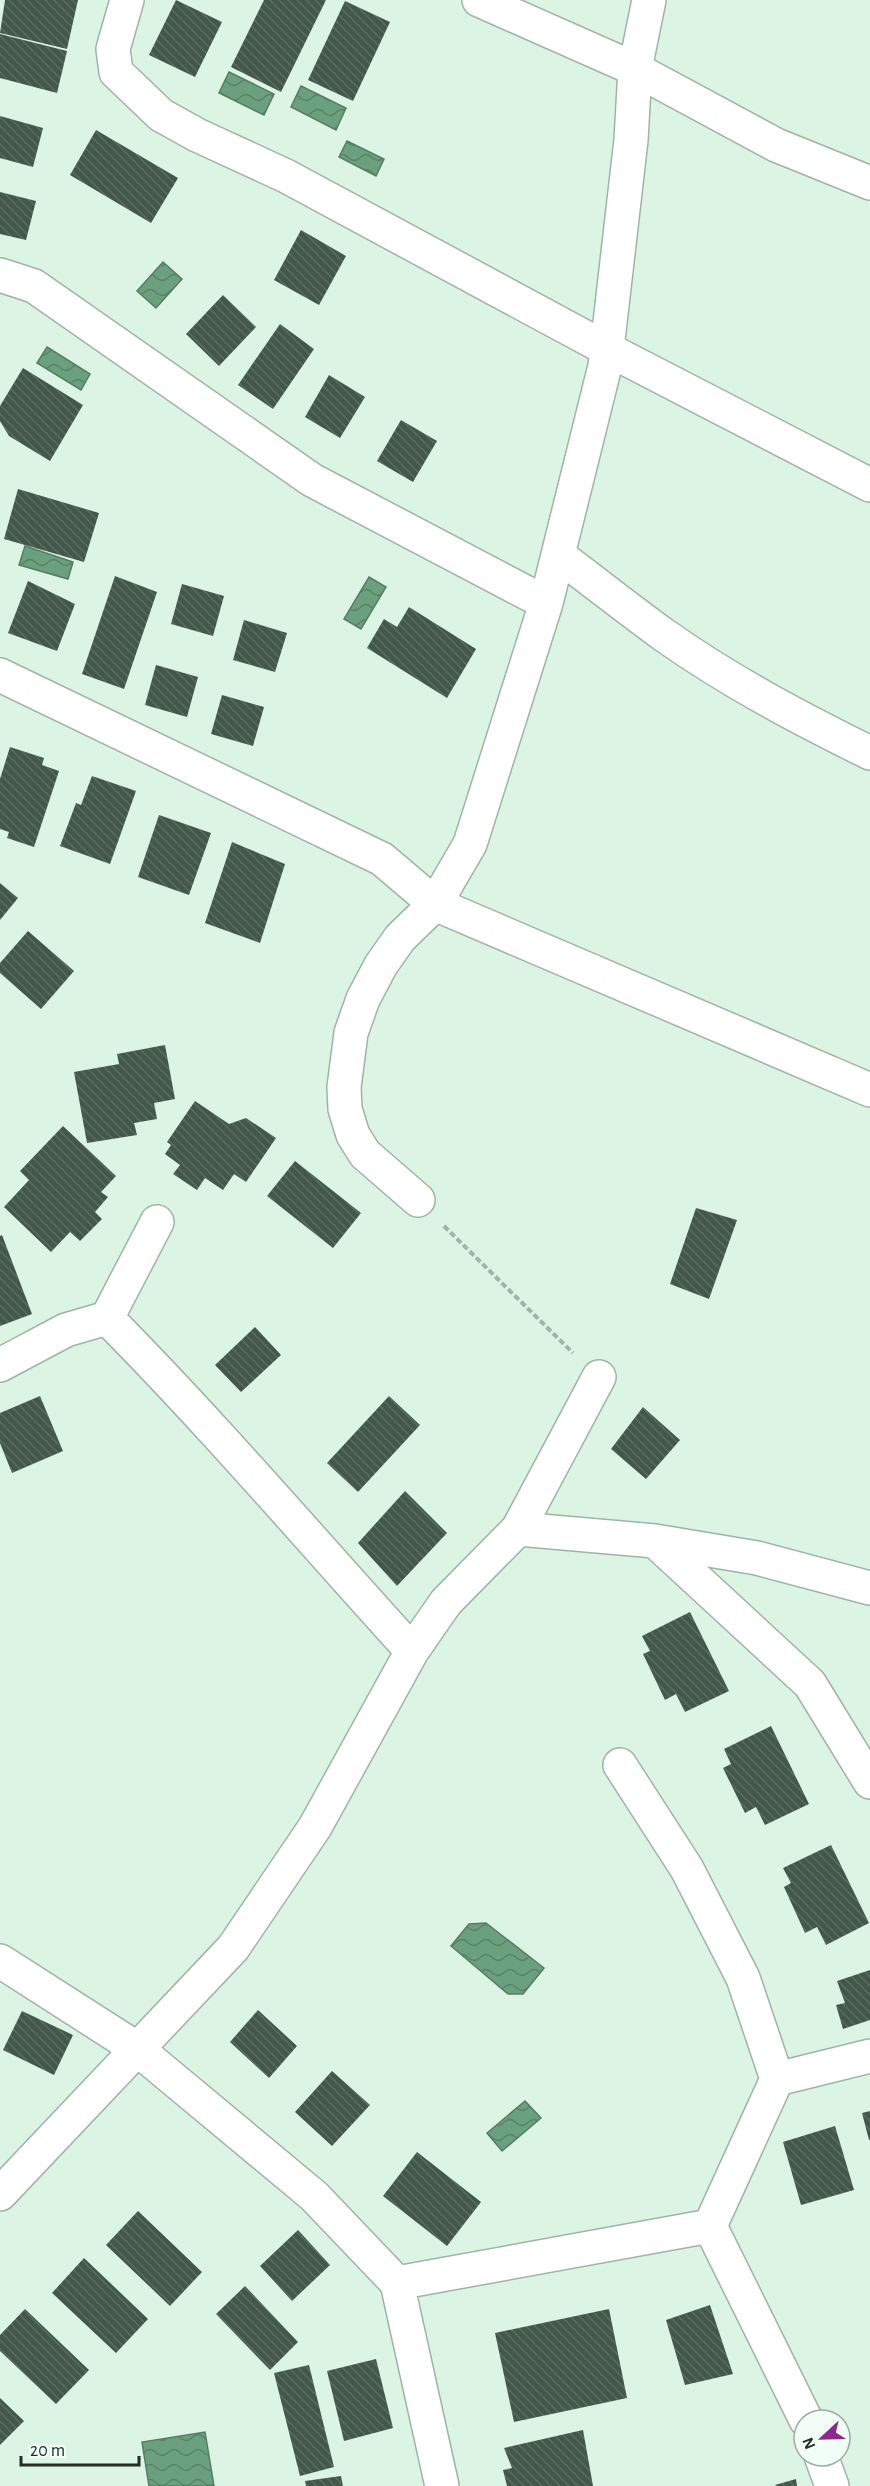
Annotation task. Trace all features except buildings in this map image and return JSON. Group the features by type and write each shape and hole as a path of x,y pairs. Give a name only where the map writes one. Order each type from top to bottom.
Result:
{"street":[{"path":"127,0 113,49 116,72 161,115 197,135 286,176 607,349 870,485"},
{"path":"479,0 635,69 776,146 870,183"},
{"path":"418,1200 364,1154 353,1135 345,1109 344,1087 351,1033 363,999 381,965 400,938 435,904 470,844 546,603 605,366 631,140 635,69 649,0"},
{"path":"0,275 34,286 312,480 546,603"},
{"path":"558,555 663,635 712,667 762,697 870,753"},
{"path":"0,675 382,859 435,904 870,1090"},
{"path":"0,1365 66,1330 108,1318 157,1222"},
{"path":"108,1318 178,1389 232,1453 412,1651"},
{"path":"0,2194 233,1948 315,1827 412,1651 446,1602 518,1529 599,1377"},
{"path":"518,1529 655,1541 756,1558 870,1588"},
{"path":"655,1541 810,1684 870,1782"},
{"path":"620,1765 687,1869 743,1978 777,2079 710,2226"},
{"path":"0,1961 136,2048 314,2196 397,2283 442,2486"},
{"path":"777,2079 870,2056"},
{"path":"397,2283 710,2226"},
{"path":"710,2226 800,2408"},
{"path":"825,2468 832,2486"}],"path":[{"path":"418,1200 545,1328 599,1377"}],"water":[{"path":"229,72 274,94 264,115 219,93"},
{"path":"301,86 346,108 336,130 291,107"},
{"path":"347,141 384,159 376,176 339,157"},
{"path":"163,262 182,279 156,308 137,291"},
{"path":"47,347 90,374 81,390 37,363"},
{"path":"25,546 73,562 68,579 19,565"},
{"path":"369,577 386,587 361,629 344,619"},
{"path":"486,1923 544,1968 523,1994 508,1994 451,1946 469,1924"},
{"path":"525,2101 541,2118 502,2151 487,2133"},
{"path":"205,2432 214,2486 149,2486 142,2442"}]}
